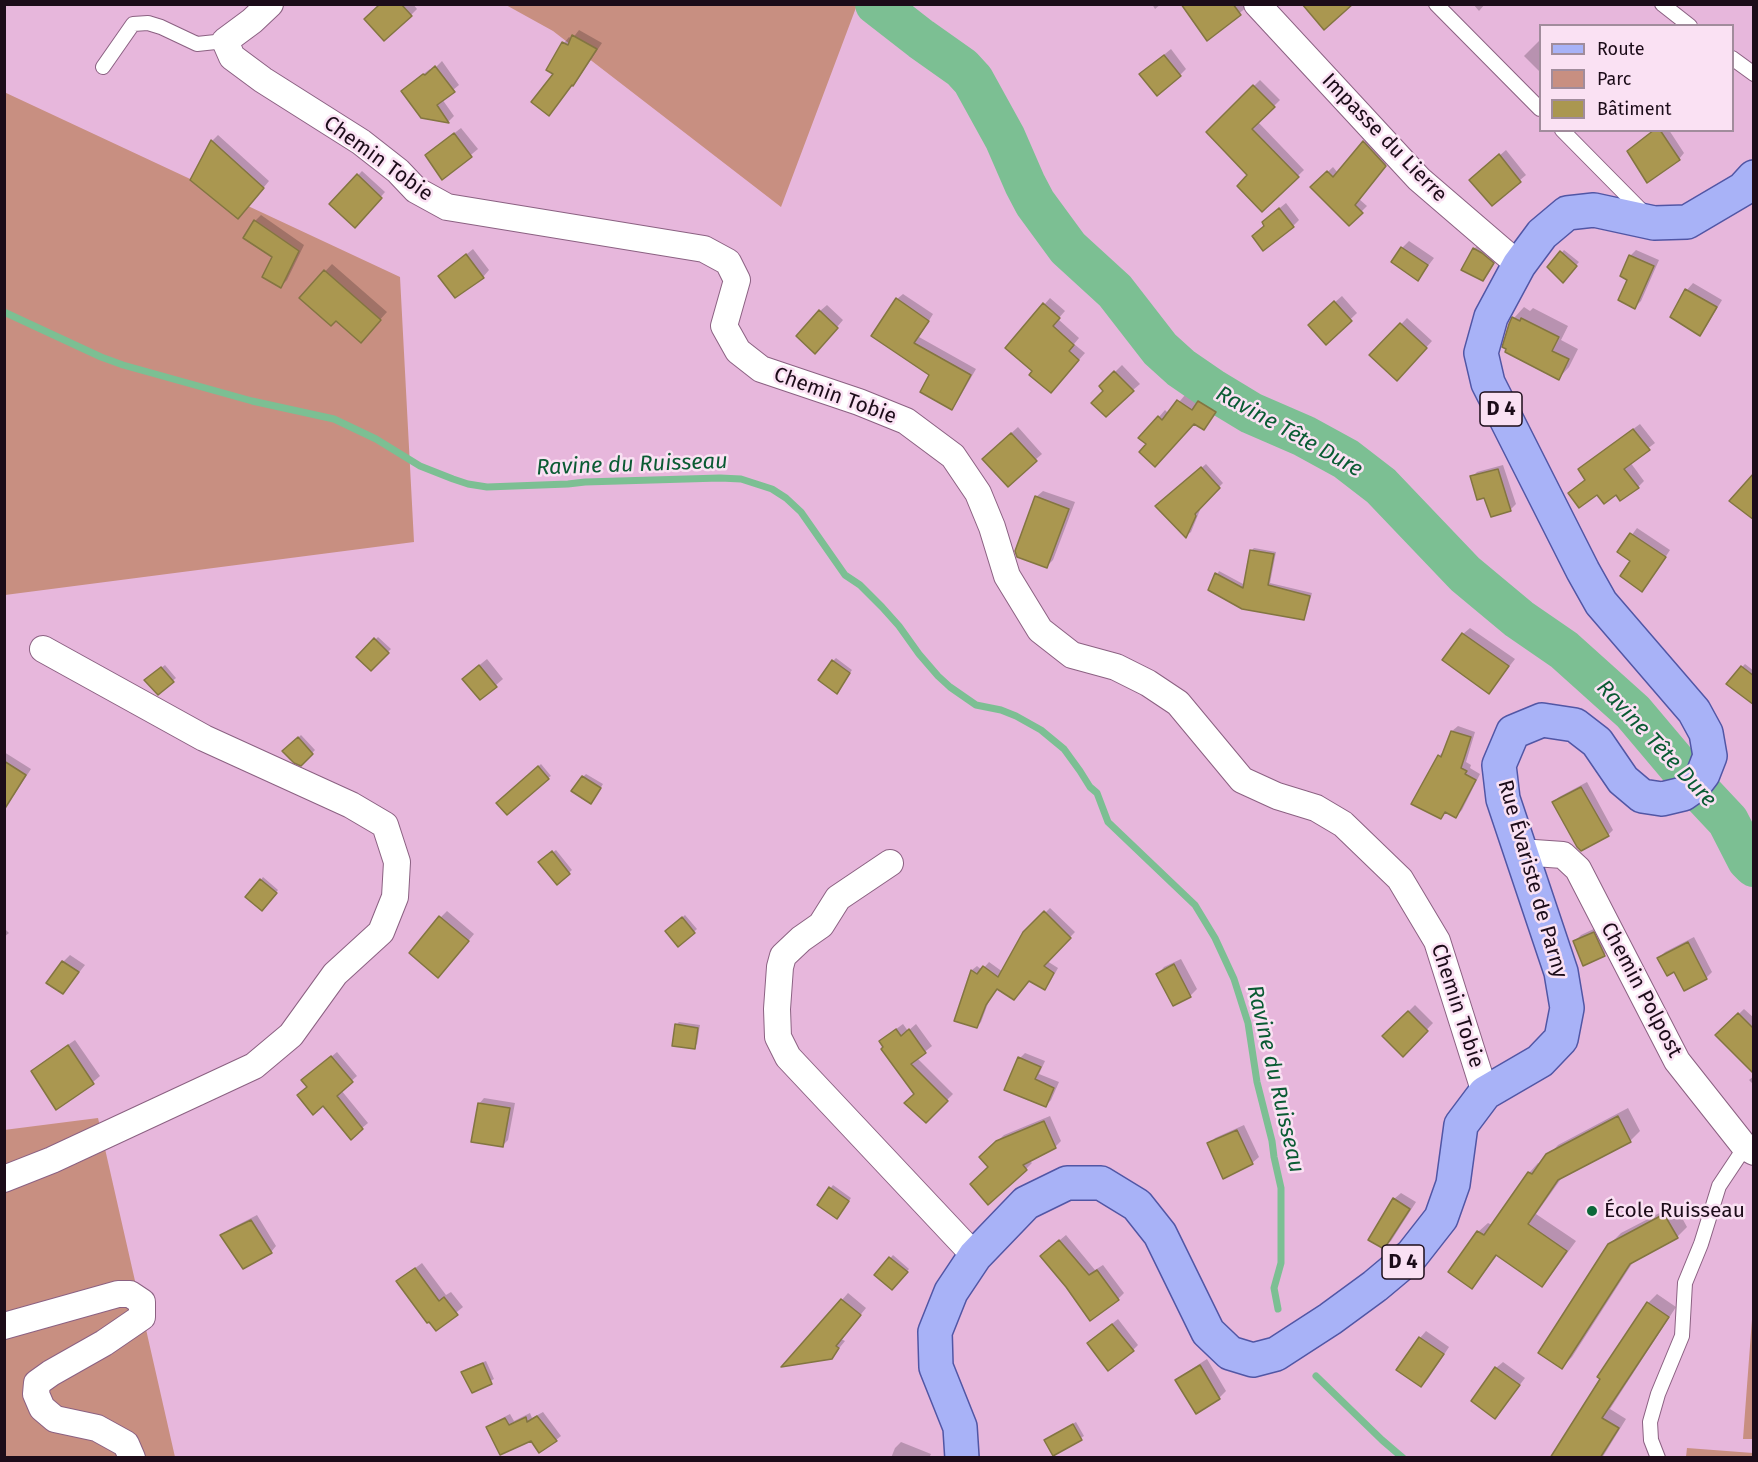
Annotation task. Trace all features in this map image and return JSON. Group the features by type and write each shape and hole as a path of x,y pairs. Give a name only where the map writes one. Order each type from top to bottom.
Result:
{"main road":[{"name":"Rue Évariste de Parny","path":"962,1458 960,1427 936,1367 935,1332 951,1292 975,1256 1026,1203 1068,1183 1101,1183 1137,1205 1161,1234 1208,1332 1230,1353 1253,1360 1276,1354 1330,1319 1412,1255 1441,1218 1454,1184 1461,1125 1485,1093 1540,1061 1561,1039 1567,1008 1561,972 1503,799 1499,765 1513,732 1542,720 1575,725 1597,742 1623,780 1641,796 1662,799 1683,794 1693,787 1703,774 1710,756 1706,733 1694,711 1601,603 1582,571 1488,383 1481,353 1491,317 1519,265 1542,234 1567,213 1594,210 1654,223 1687,222 1743,189 1754,177"}],"street":[{"path":"225,41 270,4"},
{"name":"Impasse du Lierre","path":"1257,4 1419,179 1519,265"},
{"name":"Chemin Tobie","path":"225,41 232,57 263,80 361,142 398,171 416,190 447,207 704,249 728,262 737,280 724,326 738,351 761,369 859,402 906,421 953,456 978,493 992,527 1006,576 1040,630 1072,655 1116,667 1148,683 1178,703 1242,780 1276,796 1316,808 1343,824 1400,879 1437,941 1485,1093"},
{"path":"4,1179 52,1160 254,1066 291,1035 335,974 381,932 395,897 397,861 385,825 351,805 204,738 43,649"},
{"name":"Chemin Polpost","path":"1521,855 1534,853 1563,855 1578,869 1677,1061 1749,1149"},
{"path":"890,863 838,898 821,925 783,956 777,1009 778,1037 788,1057 975,1256"},
{"path":"4,1326 118,1294 130,1294 142,1302 142,1317 37,1383 36,1394 42,1408 55,1419 97,1428 126,1444 132,1458"}],"lane":[{"path":"1436,4 1539,108"},
{"path":"1662,4 1687,24"},
{"path":"103,68 133,24 148,23 161,27 197,44 225,41"},
{"path":"1734,59 1754,74"},
{"path":"1564,132 1654,223"},
{"path":"1658,1458 1651,1440 1650,1422 1658,1394 1682,1336 1685,1283 1701,1244 1719,1186 1749,1149"}],"green space":[{"path":"506,5 857,5 781,207 553,31"},
{"path":"4,92 400,277 414,542 5,595"},
{"path":"98,1118 175,1457 5,1457 4,1130"},
{"path":"1753,1306 1753,1439 1743,1439"},
{"path":"1687,1448 1753,1453 1753,1457 1686,1457"}],"building":[{"path":"380,4 401,4 412,16 384,41 364,19"},
{"path":"1181,4 1233,4 1241,15 1207,41"},
{"path":"1302,4 1353,4 1324,30"},
{"path":"572,35 597,49 573,86 549,116 531,102 553,74 546,70 562,42 568,45"},
{"path":"1164,55 1181,76 1157,96 1139,74"},
{"path":"435,66 455,92 437,105 449,123 421,118 401,91"},
{"path":"1253,85 1275,107 1252,129 1299,177 1262,212 1237,186 1247,175 1206,132"},
{"path":"1651,132 1661,132 1680,160 1647,183 1627,151"},
{"path":"454,133 472,157 442,180 425,155"},
{"path":"211,140 264,188 238,219 190,180"},
{"path":"1363,141 1386,166 1355,205 1363,213 1349,226 1310,187 1327,171 1333,177"},
{"path":"1499,154 1521,182 1492,206 1469,180"},
{"path":"357,174 382,198 355,228 329,204"},
{"path":"1279,208 1294,227 1263,251 1252,236 1264,226 1262,222"},
{"path":"254,220 299,251 281,288 262,277 272,257 243,238"},
{"path":"1401,247 1428,265 1418,281 1391,262"},
{"path":"1473,248 1494,263 1483,281 1461,270"},
{"path":"1560,251 1577,266 1563,283 1547,267"},
{"path":"466,254 484,278 455,298 438,276"},
{"path":"1629,255 1654,266 1635,309 1618,300 1627,280 1620,276"},
{"path":"324,270 381,320 361,343 336,321 331,326 299,298"},
{"path":"1685,289 1717,307 1700,336 1670,317"},
{"path":"896,298 929,321 914,343 971,375 952,410 920,392 929,375 871,336"},
{"path":"1334,301 1352,321 1326,345 1308,325"},
{"path":"1043,303 1060,318 1053,326 1074,345 1069,351 1079,360 1051,393 1029,375 1032,371 1005,348"},
{"path":"819,310 838,328 815,354 796,336"},
{"path":"1512,317 1520,321 1521,318 1559,337 1552,351 1569,359 1559,380 1505,352 1506,349 1502,347"},
{"path":"1400,323 1427,348 1397,381 1369,355"},
{"path":"1114,371 1134,391 1106,417 1091,403 1103,391 1099,386"},
{"path":"1177,400 1192,410 1198,401 1216,412 1204,430 1194,424 1155,467 1139,452 1146,444 1138,438 1158,416 1162,420"},
{"path":"1633,429 1650,450 1624,469 1639,488 1620,501 1616,495 1604,504 1597,495 1579,508 1568,493 1585,480 1578,469"},
{"path":"1011,433 1037,461 1008,487 982,459"},
{"path":"1201,467 1220,488 1195,514 1186,538 1155,506"},
{"path":"1498,469 1511,511 1491,517 1484,498 1477,500 1470,476"},
{"path":"1754,473 1754,520 1729,501"},
{"path":"1035,496 1069,509 1047,568 1017,557 1015,551"},
{"path":"1630,533 1666,557 1642,592 1620,576 1630,561 1617,552"},
{"path":"1250,550 1274,554 1268,585 1310,596 1304,620 1242,609 1208,590 1215,573 1243,588"},
{"path":"1462,633 1509,666 1489,694 1442,660"},
{"path":"374,638 389,653 371,671 356,657"},
{"path":"832,660 850,673 837,694 818,680"},
{"path":"479,665 497,687 480,700 462,679"},
{"path":"1741,666 1754,676 1754,705 1726,684"},
{"path":"161,667 174,682 158,695 144,680"},
{"path":"1451,731 1471,737 1461,768 1467,771 1465,774 1476,780 1456,818 1445,812 1441,819 1411,804 1438,755 1441,757"},
{"path":"298,737 313,754 301,766 294,763 282,751"},
{"path":"4,761 26,775 4,810"},
{"path":"538,766 549,779 507,815 496,803"},
{"path":"582,776 601,788 591,804 571,791"},
{"path":"1581,787 1609,836 1581,851 1552,802"},
{"path":"552,851 570,874 557,885 538,862"},
{"path":"260,879 277,893 262,911 245,897"},
{"path":"1044,911 1071,938 1044,966 1054,973 1045,990 1029,981 1014,1000 997,989 986,1005 977,1028 954,1021 971,970 977,974 983,966 998,977 1023,932"},
{"path":"439,916 469,941 438,978 409,953"},
{"path":"682,917 695,933 678,947 665,931"},
{"path":"1594,932 1605,956 1583,966 1573,941"},
{"path":"1688,942 1707,979 1684,991 1674,972 1667,976 1657,958"},
{"path":"62,961 79,972 63,994 46,983"},
{"path":"1174,964 1191,997 1173,1006 1156,974"},
{"path":"1408,1011 1428,1031 1403,1057 1382,1036"},
{"path":"1738,1013 1754,1029 1754,1074 1715,1035"},
{"path":"675,1024 698,1028 695,1049 672,1046"},
{"path":"896,1029 901,1036 909,1029 926,1053 911,1064 948,1101 926,1123 904,1103 914,1094 881,1049 883,1047 879,1041"},
{"path":"68,1045 94,1084 56,1110 31,1071"},
{"path":"331,1056 353,1082 337,1096 363,1129 351,1140 323,1106 313,1115 297,1095 307,1087 301,1080"},
{"path":"1018,1057 1041,1067 1035,1079 1054,1088 1046,1107 1004,1090"},
{"path":"478,1103 510,1108 503,1147 471,1142"},
{"path":"1618,1116 1631,1142 1558,1180 1528,1224 1567,1251 1542,1287 1496,1255 1472,1289 1448,1272 1477,1231 1484,1235 1528,1172 1532,1174 1546,1154"},
{"path":"1044,1121 1056,1148 1023,1165 1027,1170 988,1205 970,1184 988,1167 979,1157 996,1141"},
{"path":"1237,1130 1253,1164 1223,1179 1207,1143"},
{"path":"829,1187 849,1201 837,1219 817,1205"},
{"path":"1393,1198 1410,1209 1384,1249 1368,1240"},
{"path":"1664,1214 1678,1238 1630,1264 1562,1369 1538,1353 1608,1244"},
{"path":"251,1220 272,1253 243,1269 220,1235"},
{"path":"1059,1240 1089,1275 1097,1270 1119,1300 1090,1321 1040,1256"},
{"path":"889,1257 908,1272 892,1290 874,1275"},
{"path":"415,1268 439,1301 444,1297 458,1315 436,1331 429,1322 427,1323 396,1281"},
{"path":"841,1299 861,1315 836,1346 839,1348 832,1359 781,1367"},
{"path":"1647,1302 1669,1317 1602,1418 1619,1428 1600,1458 1550,1458 1600,1379 1597,1377"},
{"path":"1112,1324 1134,1351 1108,1371 1087,1343"},
{"path":"1419,1337 1444,1354 1421,1387 1396,1370"},
{"path":"483,1363 492,1384 472,1393 461,1372"},
{"path":"1200,1365 1220,1399 1196,1414 1175,1380"},
{"path":"1495,1367 1520,1385 1495,1419 1471,1401"},
{"path":"537,1416 557,1441 539,1453 531,1441 500,1455 486,1427 505,1418 509,1425 526,1417 527,1422"},
{"path":"1073,1424 1082,1440 1053,1456 1044,1440"}],"waterway":[{"name":"Ravine Tête Dure","path":"876,4 962,68 973,80 1005,138 1035,203 1068,248 1115,291 1160,349 1181,368 1213,390 1251,413 1304,436 1346,459 1381,486 1465,574 1519,619 1564,650 1633,712 1728,821 1748,860 1754,866"},
{"name":"Ravine du Ruisseau","path":"4,312 123,365 252,401 334,419 376,439 420,466 468,484 487,487 720,478 741,479 772,489 786,498 801,512 845,575 860,585 882,607 938,676 976,705 1001,710 1016,716 1041,730 1064,749 1090,787 1097,793 1108,822 1195,905 1215,938 1234,979 1248,1023 1257,1082 1281,1188 1281,1263 1274,1288 1278,1309"},
{"name":"Ravine du Ruisseau","path":"1316,1376 1403,1458"}],"place":[{"name":"École Ruisseau","path":"1592,1211"}]}
